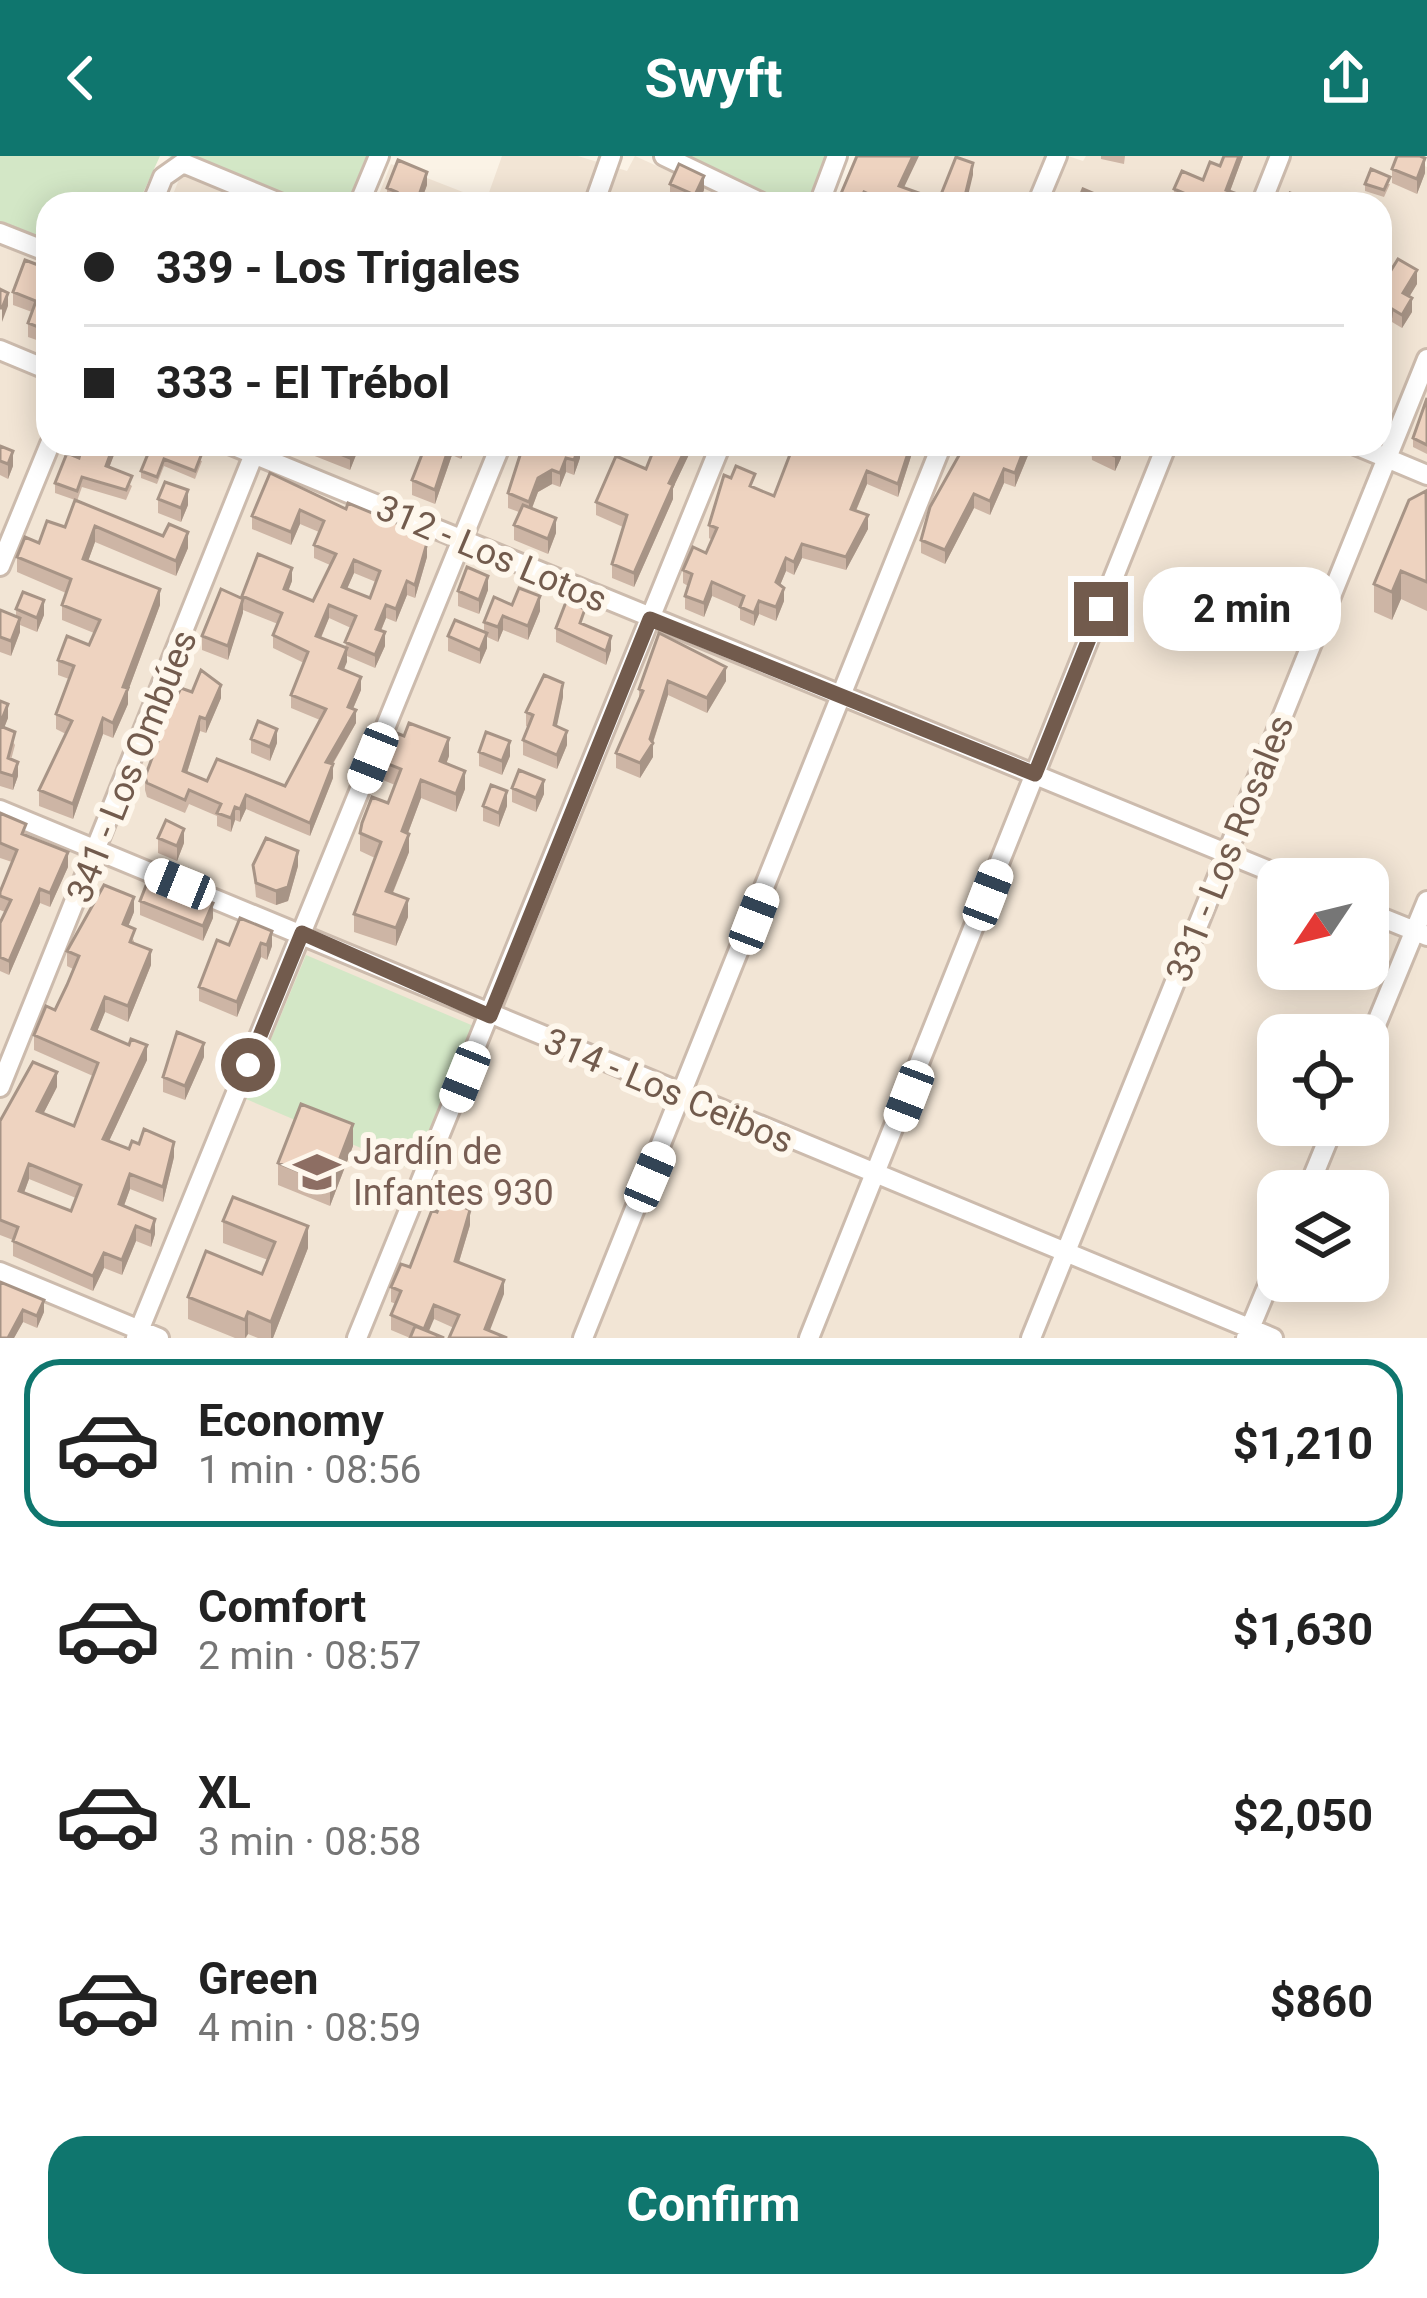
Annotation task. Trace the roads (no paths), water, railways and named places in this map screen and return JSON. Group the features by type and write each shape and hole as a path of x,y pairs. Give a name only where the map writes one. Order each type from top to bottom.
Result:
{"street":[{"path":"364,192 379,156"},
{"path":"598,192 611,156"},
{"path":"664,156 739,192"},
{"path":"823,192 837,156"},
{"path":"1042,192 1057,156"},
{"path":"1266,192 1280,156"},
{"path":"157,192 164,177 183,164 252,192"},
{"path":"0,233 36,246"},
{"path":"0,350 36,365"},
{"name":"331 - Los Rosales","path":"1392,443 1427,358"},
{"path":"0,566 45,456"},
{"name":"341 - Los Ombúes","path":"0,1087 253,456"},
{"name":"312 - Los Lotos","path":"272,456 650,619 1257,866"},
{"path":"138,1334 496,456"},
{"path":"357,1338 716,456"},
{"path":"583,1338 937,456"},
{"path":"809,1338 1162,456"},
{"path":"1386,457 1427,475"},
{"name":"331 - Los Rosales","path":"1031,1338 1386,457"},
{"name":"314 - Los Ceibos","path":"0,810 1248,1333 1273,1338"},
{"path":"1382,1014 1421,934 1427,901"},
{"path":"1389,921 1421,934"},
{"path":"0,1273 138,1334 159,1338"},
{"path":"1248,1333 1261,1302"}],"place":[{"name":"Jardín de Infantes 930","path":"317,1172"}]}
